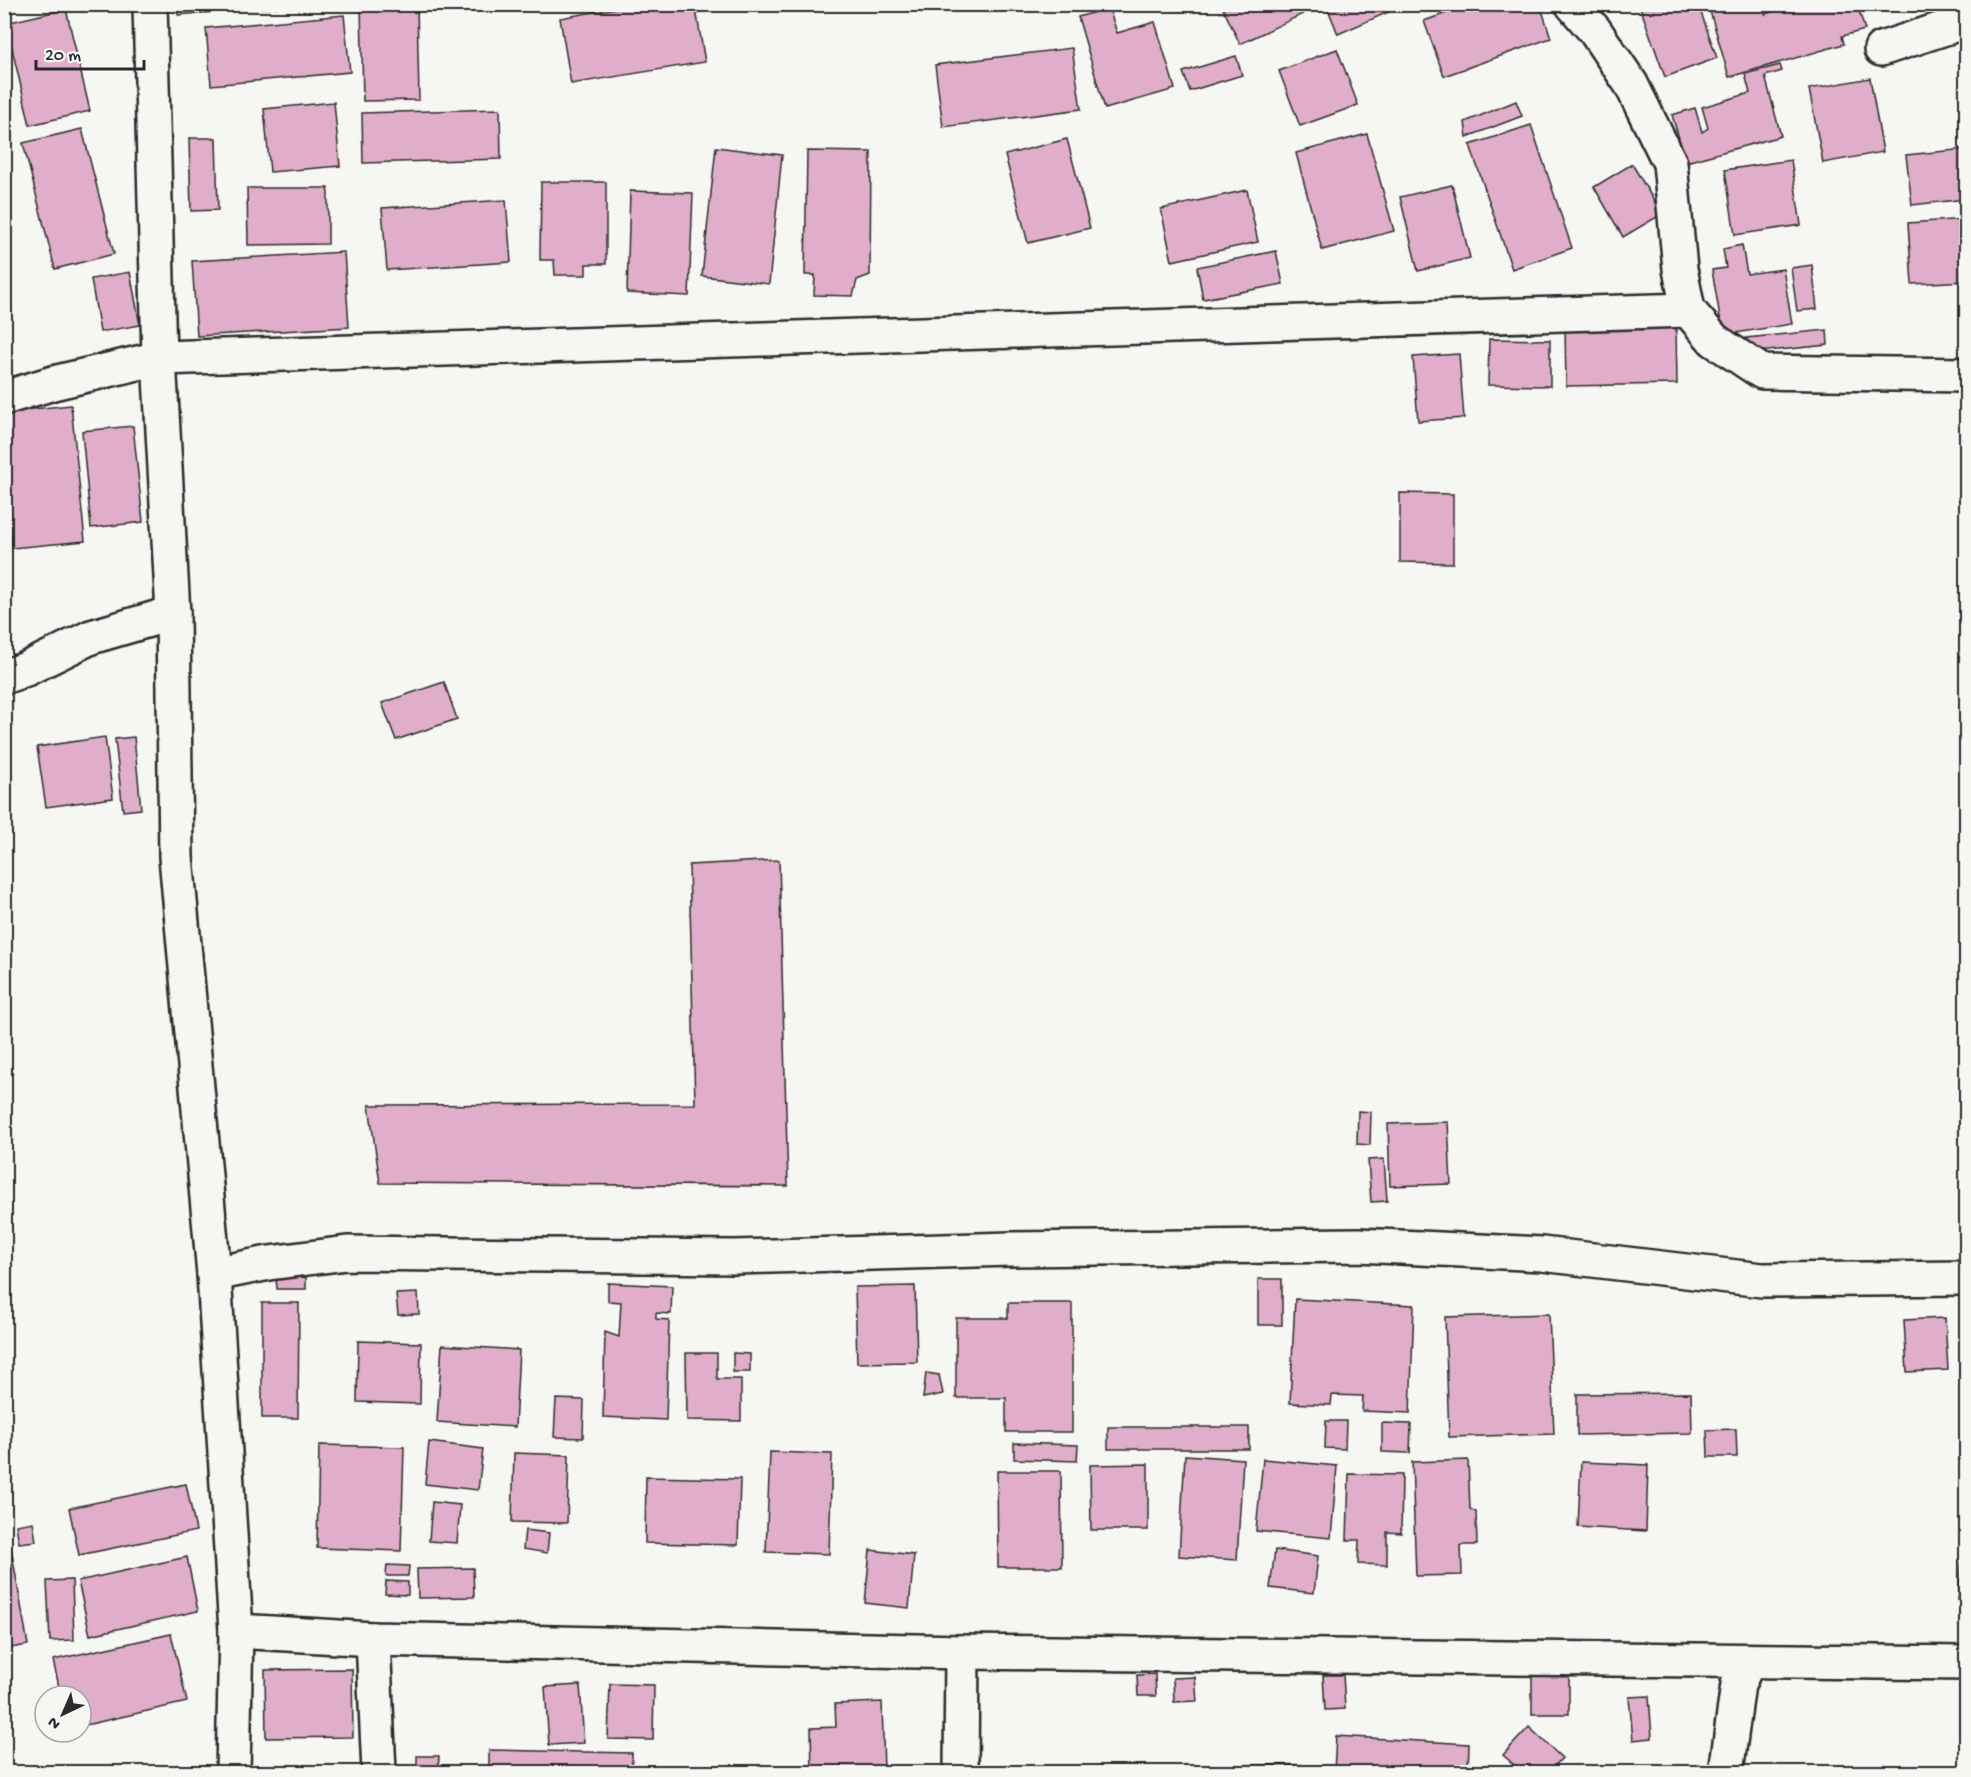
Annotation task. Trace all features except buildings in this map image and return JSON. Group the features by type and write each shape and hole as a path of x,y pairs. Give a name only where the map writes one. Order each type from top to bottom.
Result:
{"street":[{"path":"150,4 159,358 174,614 176,857 214,1274 236,1631 225,1770"},
{"path":"1572,4 1595,30 1631,84 1670,163 1680,268 1688,310 1714,340 1762,372 1966,375"},
{"path":"1881,49 1966,21"},
{"path":"4,398 53,383 159,358 1688,310"},
{"path":"4,677 26,669 91,637 174,614"},
{"path":"214,1274 269,1263 347,1253 734,1257 1011,1249 1358,1245 1542,1254 1762,1280 1966,1278"},
{"path":"236,1631 374,1639 962,1652 1966,1663"},
{"path":"374,1639 379,1773"},
{"path":"961,1773 962,1652"},
{"path":"1726,1773 1738,1684 1749,1661"}]}
